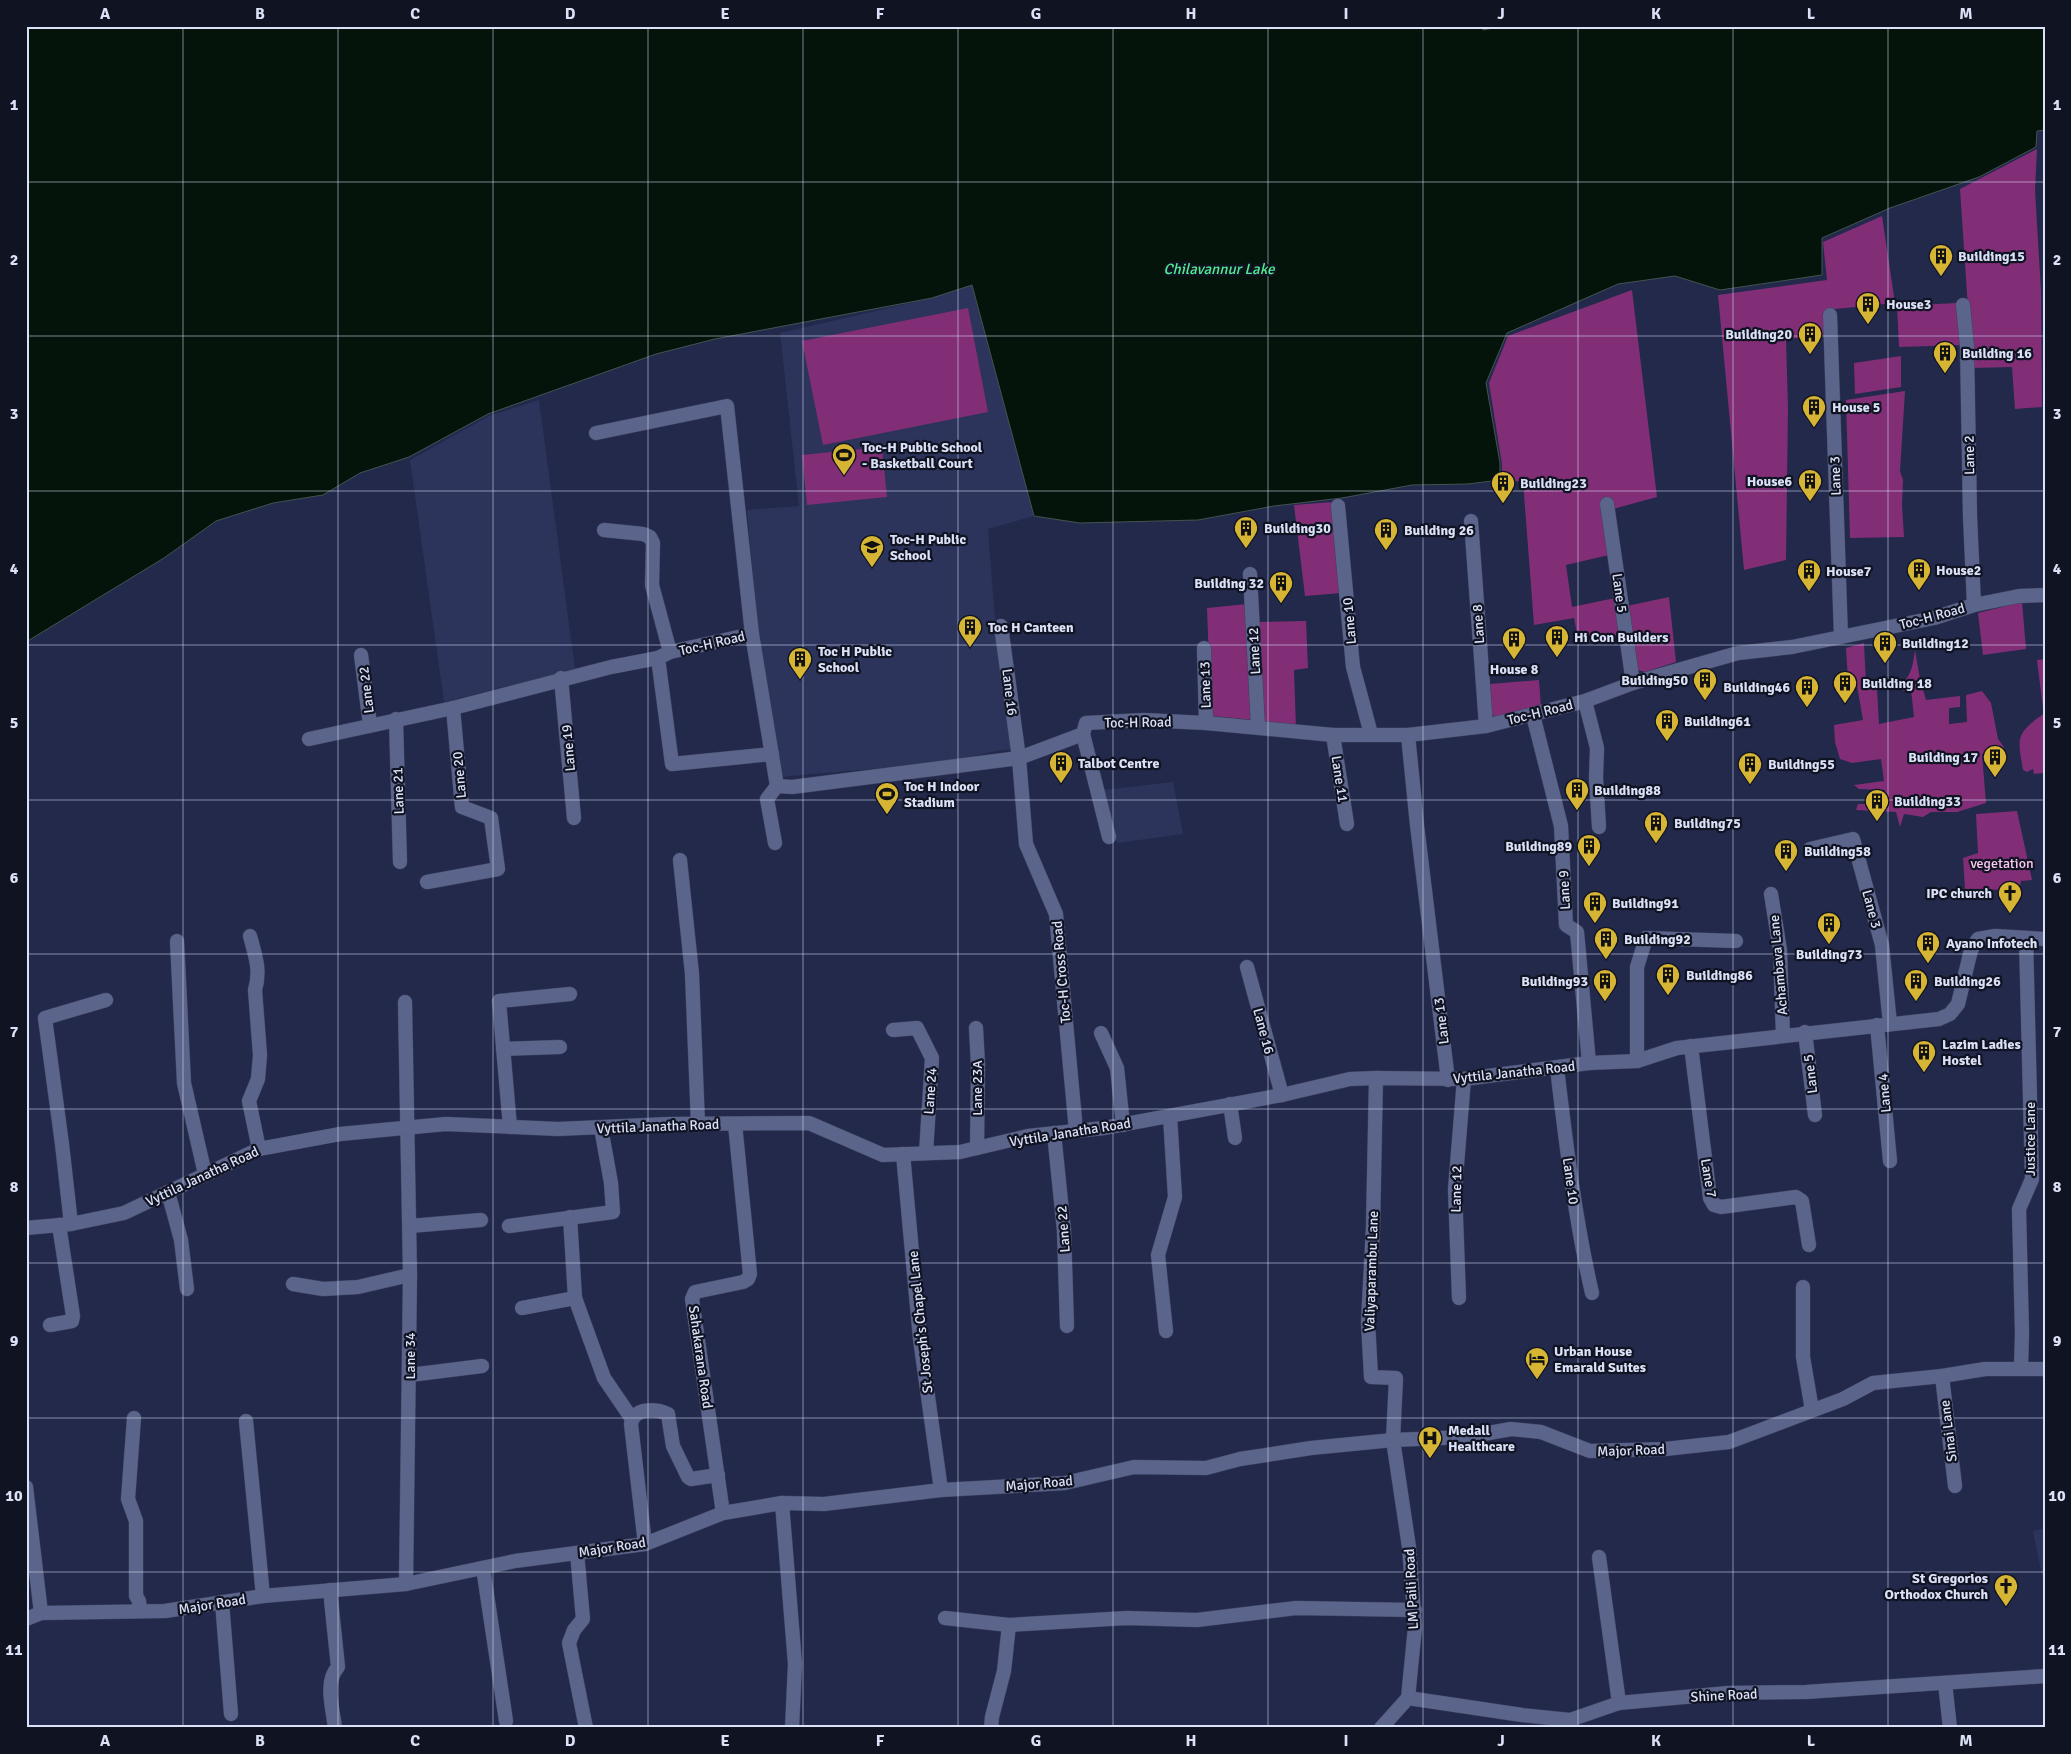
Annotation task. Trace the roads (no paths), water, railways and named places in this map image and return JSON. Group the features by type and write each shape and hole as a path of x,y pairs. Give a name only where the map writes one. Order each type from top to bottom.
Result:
{"street":[{"name":"Lane 2","path":"1963,305 1968,347 1970,516 1974,605"},
{"name":"Lane 3","path":"1830,315 1841,637"},
{"path":"596,433 727,406 752,634"},
{"name":"Lane 5","path":"1607,504 1633,683"},
{"name":"Lane 10","path":"1338,506 1353,667 1370,734"},
{"name":"Lane 8","path":"1471,521 1486,726"},
{"path":"604,530 642,534 650,537 653,543 652,585 664,655 672,764 772,754"},
{"name":"Lane 12","path":"1250,574 1258,727"},
{"name":"Toc-H Road","path":"309,739 453,708 562,678 752,634 777,786 792,788 1019,758 1083,734 1086,723 1144,720 1206,723 1333,735 1408,735 1486,726 1585,701 1633,683 1738,654 1792,647 1934,618 1974,605 2019,596 2045,595"},
{"name":"Lane 16","path":"1001,626 1019,758"},
{"name":"Lane 13","path":"1204,648 1206,723"},
{"name":"Lane 22","path":"361,655 370,725"},
{"name":"Lane 19","path":"562,678 574,818"},
{"path":"1585,701 1597,748 1596,778 1599,827"},
{"name":"Lane 20","path":"426,882 498,869 491,818 462,807 453,708"},
{"name":"Lane 9","path":"1533,715 1561,826 1566,925 1577,932 1589,1063"},
{"name":"Lane 21","path":"396,719 400,862"},
{"path":"1083,734 1109,837"},
{"name":"Lane 11","path":"1333,735 1347,824"},
{"name":"Lane 13","path":"1408,735 1448,1080"},
{"name":"Toc-H Cross Road","path":"1019,758 1026,844 1056,914 1076,1131"},
{"path":"775,843 767,799 777,786"},
{"name":"Lane 3","path":"1810,849 1853,839 1882,945 1884,1024"},
{"path":"680,860 692,974 698,1124"},
{"name":"Achambava Lane","path":"1771,894 1780,950 1783,1036"},
{"path":"250,936 259,967 255,990 260,1072 249,1101 259,1148"},
{"name":"Vyttila Janatha Road","path":"26,1228 65,1224 124,1213 259,1148 340,1134 446,1124 558,1129 698,1124 809,1123 883,1155 960,1152 1028,1136 1123,1125 1282,1095 1350,1079 1464,1079 1589,1063 1637,1061 1676,1048 1939,1018 1950,1014 1958,1004 1971,950 1978,939 1995,936 2045,939"},
{"path":"1637,1061 1636,967 1646,938 1736,941"},
{"name":"Justice Lane","path":"2020,1368 2022,1334 2019,1209 2032,1179 2026,938"},
{"path":"177,941 184,1083 205,1174"},
{"name":"Lane 16","path":"1247,967 1282,1095"},
{"path":"510,1127 499,1001 570,994"},
{"path":"50,1325 72,1321 73,1316 65,1224 62,1144 44,1018 106,1000"},
{"name":"Lane 34","path":"405,1002 410,1226 410,1375 406,1584"},
{"name":"Lane 4","path":"1884,1024 1890,1161"},
{"name":"Lane 24","path":"892,1030 917,1028 932,1058 926,1153"},
{"name":"Lane 23A","path":"976,1028 978,1066 977,1148"},
{"name":"Lane 5","path":"1805,1032 1815,1116"},
{"path":"1101,1033 1117,1068 1123,1125"},
{"name":"Lane 7","path":"1692,1046 1710,1198 1714,1205 1721,1207 1796,1197 1802,1201 1809,1245"},
{"path":"503,1049 560,1047"},
{"name":"Lane 10","path":"1557,1068 1571,1184 1580,1240 1592,1293"},
{"name":"Valiyaparambu Lane","path":"1376,1078 1373,1227 1368,1322 1371,1377 1396,1378 1393,1440"},
{"name":"Lane 12","path":"1459,1298 1455,1189 1464,1079"},
{"path":"1230,1104 1235,1138"},
{"path":"1166,1331 1158,1255 1176,1197 1170,1116"},
{"name":"Sahakarana Road","path":"723,1513 692,1299 698,1291 743,1282 748,1279 750,1274 735,1124"},
{"path":"509,1226 613,1212 611,1183 601,1128"},
{"name":"Lane 22","path":"1054,1133 1064,1231 1067,1326"},
{"name":"St Joseph's Chapel Lane","path":"903,1154 920,1339 940,1490"},
{"path":"168,1192 181,1240 188,1289"},
{"path":"570,1217 575,1298 604,1378 632,1419"},
{"path":"410,1226 481,1220"},
{"path":"293,1284 323,1289 358,1287 410,1275"},
{"path":"1803,1287 1803,1357 1812,1410"},
{"path":"522,1308 575,1298"},
{"path":"410,1375 482,1366"},
{"name":"Major Road","path":"26,1618 41,1614 165,1611 263,1596 406,1584 515,1561 645,1544 723,1513 782,1503 824,1504 940,1490 1065,1483 1134,1467 1206,1468 1240,1459 1311,1448 1393,1440 1466,1437 1511,1429 1540,1432 1590,1451 1665,1449 1729,1442 1843,1398 1872,1383 1942,1376 1985,1369 2045,1369"},
{"name":"Sinai Lane","path":"1942,1376 1955,1486"},
{"path":"645,1544 631,1424 632,1419 639,1412 668,1414 673,1446 688,1477 691,1479 718,1475"},
{"path":"134,1418 128,1499 136,1520 136,1596 139,1601 140,1612"},
{"path":"246,1421 263,1596"},
{"name":"LM Paili Road","path":"1393,1440 1409,1547 1415,1610 1408,1698"},
{"path":"26,1487 41,1614"},
{"path":"782,1503 795,1664 792,1728"},
{"path":"577,1553 583,1618 574,1630 569,1643 586,1728"},
{"path":"1599,1557 1619,1703"},
{"path":"483,1568 506,1721"},
{"path":"330,1590 338,1667 333,1673 330,1685 335,1728"},
{"path":"222,1602 231,1714"},
{"path":"945,1618 1009,1626 1127,1618 1197,1620 1296,1608 1415,1610"},
{"path":"991,1728 1004,1671 1009,1626"},
{"name":"Shine Road","path":"1408,1698 1571,1724 1619,1703 1728,1693 1806,1692 2045,1676"},
{"path":"1945,1683 1950,1728"},
{"path":"1381,1728 1408,1698"}],"water":[{"name":"Chilavannur Lake","path":"26,26 1482,26 1483,30 1503,26 2045,26 2045,130 2037,131 2036,147 1979,177 1890,208 1822,238 1822,275 1720,290 1675,276 1618,284 1507,333 1486,383 1500,463 1500,480 1468,484 1412,485 1342,498 1274,506 1198,520 1080,523 1034,516 972,285 932,298 715,339 656,354 488,414 409,457 360,473 323,495 273,503 216,521 164,558 26,642"}],"place":[{"name":"Building15","path":"1941,277"},
{"name":"House3","path":"1868,325"},
{"name":"Building20","path":"1810,355"},
{"name":"Building 16","path":"1945,374"},
{"name":"House 5","path":"1814,428"},
{"name":"Toc-H Public School - Basketball Court","path":"844,476"},
{"name":"House6","path":"1810,502"},
{"name":"Building23","path":"1503,504"},
{"name":"Building30","path":"1246,549"},
{"name":"Building 26","path":"1386,551"},
{"name":"Toc-H Public School","path":"872,568"},
{"name":"House2","path":"1919,591"},
{"name":"House7","path":"1809,592"},
{"name":"Building 32","path":"1281,604"},
{"name":"Toc H Canteen","path":"970,648"},
{"name":"Hi Con Builders","path":"1557,658"},
{"name":"House 8","path":"1514,660"},
{"name":"Building12","path":"1885,664"},
{"name":"Toc H Public School","path":"800,680"},
{"name":"Building50","path":"1705,701"},
{"name":"Building 18","path":"1845,704"},
{"name":"Building46","path":"1807,708"},
{"name":"Building61","path":"1667,742"},
{"name":"Building 17","path":"1995,778"},
{"name":"Talbot Centre","path":"1061,784"},
{"name":"Building55","path":"1750,785"},
{"name":"Building88","path":"1577,811"},
{"name":"Toc H Indoor Stadium","path":"887,815"},
{"name":"Building33","path":"1877,822"},
{"name":"Building75","path":"1656,844"},
{"name":"Building89","path":"1589,867"},
{"name":"Building58","path":"1786,872"},
{"name":"IPC church","path":"2010,914"},
{"name":"Building91","path":"1595,924"},
{"name":"Building73","path":"1829,945"},
{"name":"Building92","path":"1606,960"},
{"name":"Ayano Infotech","path":"1928,964"},
{"name":"Building86","path":"1668,996"},
{"name":"Building93","path":"1605,1002"},
{"name":"Building26","path":"1916,1002"},
{"name":"Lazim Ladies Hostel","path":"1924,1073"},
{"name":"Urban House Emarald Suites","path":"1537,1380"},
{"name":"Medall Healthcare","path":"1430,1459"},
{"name":"St Gregorios Orthodox Church","path":"2006,1607"}],"park label":[{"name":"vegetation","path":"2002,863"}]}
